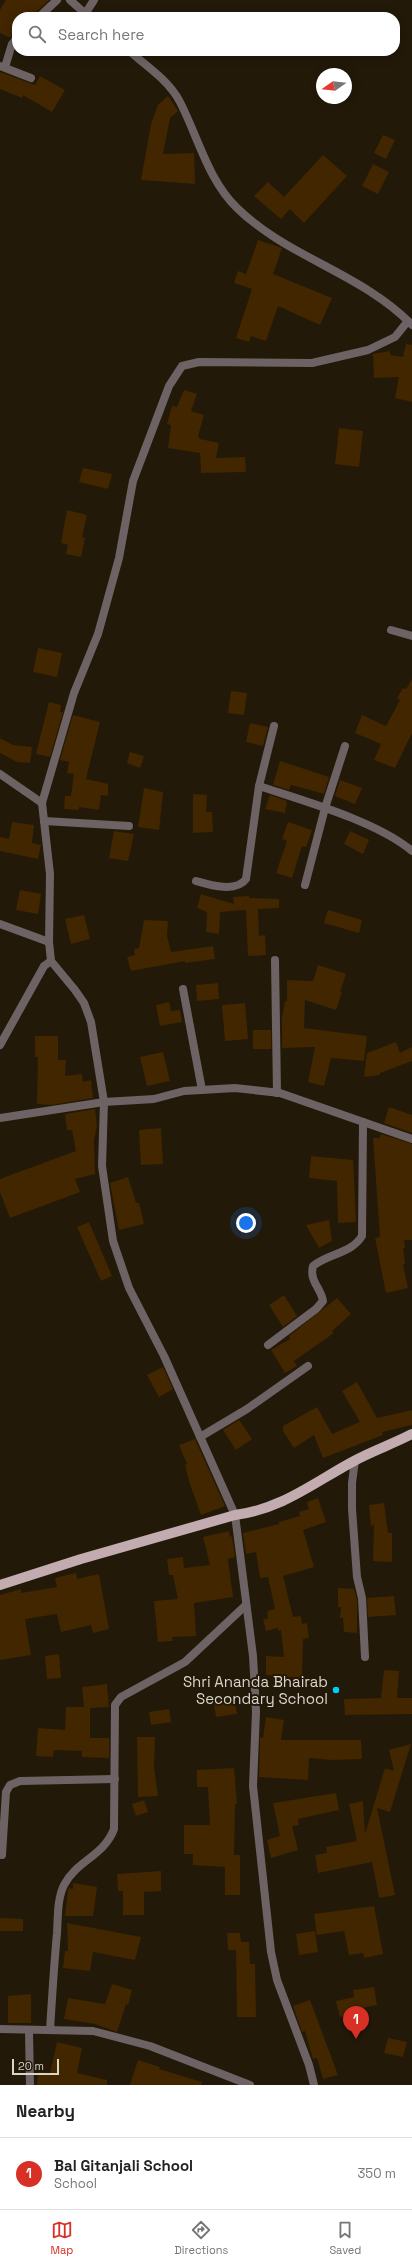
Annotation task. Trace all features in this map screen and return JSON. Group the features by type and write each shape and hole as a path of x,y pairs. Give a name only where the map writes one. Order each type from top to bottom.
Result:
{"main road":[{"path":"0,1585 81,1559 236,1515 258,1512 284,1503 355,1460 412,1434"}],"street":[{"path":"44,12 57,0"},
{"path":"70,0 84,12"},
{"path":"88,12 94,0"},
{"path":"12,44 2,67 31,78"},
{"path":"135,56 164,81 179,101 201,150 220,186 235,206 250,221 381,299 410,323 395,337 368,350 312,363 199,362 182,366 169,386 133,481 119,558 98,634 74,693 42,803 50,874 49,942 51,961 84,1003 91,1022 104,1102 102,1166 113,1241 129,1288 164,1356 236,1515 252,1646 256,1712 252,1786 271,1952 277,1980 309,2065 314,2085"},
{"path":"391,630 412,636"},
{"path":"196,881 214,886 238,886 246,880 258,786 274,726"},
{"path":"305,885 325,808 345,746"},
{"path":"0,774 42,803"},
{"path":"258,786 325,808 377,830 412,851"},
{"path":"44,821 129,826"},
{"path":"0,924 49,942"},
{"path":"275,960 277,1093"},
{"path":"0,1046 44,966 51,961"},
{"path":"183,989 202,1090"},
{"path":"0,1118 104,1102 154,1099 184,1091 235,1088 277,1093 412,1139"},
{"path":"268,1345 323,1301 312,1280 313,1266 350,1249 358,1243 362,1236 363,1122"},
{"path":"200,1437 246,1409 308,1366"},
{"path":"355,1460 352,1483 352,1509 357,1577 362,1598 365,1656"},
{"path":"50,2030 61,1897 64,1885 71,1875 102,1849 110,1839 114,1829 115,1705 121,1697 185,1662 246,1605"},
{"path":"2,1855 6,1792 10,1785 20,1781 115,1779"},
{"path":"0,2029 29,2031 93,2031 150,2046 250,2085"},
{"path":"29,2031 30,2085"}],"building":[{"path":"6,0 49,0 36,12 12,12 12,36 10,38 0,33 0,10"},
{"path":"0,72 35,85 40,76 65,90 52,112 23,95 22,98 0,89"},
{"path":"168,96 178,111 170,118 163,154 194,153 195,184 141,180 151,124 158,105"},
{"path":"383,135 395,140 386,159 374,153"},
{"path":"323,155 347,176 304,223 290,209 281,219 254,196 268,182 284,197"},
{"path":"373,164 389,172 378,194 362,186"},
{"path":"258,240 282,248 273,274 332,298 320,325 278,306 266,341 251,336 249,342 236,338 252,289 234,283 238,271 246,274"},
{"path":"406,344 412,345 412,402 395,398 399,377 374,378 373,354 390,351 390,355 403,357"},
{"path":"184,390 197,394 191,411 204,415 198,436 200,439 219,443 216,458 245,457 246,472 201,473 200,453 168,448 171,425 167,424 172,406 177,407"},
{"path":"339,428 363,431 359,467 335,464"},
{"path":"83,468 112,474 108,489 79,482"},
{"path":"67,510 87,515 82,537 85,538 81,557 66,554 68,545 61,543"},
{"path":"38,648 62,653 57,677 33,672"},
{"path":"412,679 412,733 395,768 374,760 381,744 355,733 362,715 386,726 400,700 397,698 403,688 406,689"},
{"path":"231,691 247,693 244,715 228,713"},
{"path":"49,702 61,705 60,712 63,712 50,757 36,754"},
{"path":"73,715 100,722 86,779 108,784 108,796 101,795 99,810 79,807 79,810 64,809 65,796 71,796 74,774 67,773 69,762 60,760"},
{"path":"250,723 268,727 263,746 246,742"},
{"path":"0,738 13,745 32,747 30,763 17,762 0,753"},
{"path":"130,752 144,756 140,768 127,763"},
{"path":"280,761 329,777 324,794 291,785 289,790 273,785"},
{"path":"340,780 362,788 355,804 335,796"},
{"path":"144,788 163,792 159,830 138,827"},
{"path":"193,794 207,795 206,812 212,812 213,832 193,833"},
{"path":"270,795 287,801 285,813 265,809"},
{"path":"12,822 34,825 32,843 41,845 38,859 0,851 0,837 9,839"},
{"path":"288,822 312,830 306,847 302,846 292,878 276,873 287,841 282,839"},
{"path":"114,831 134,834 128,861 109,858"},
{"path":"350,831 369,840 363,854 344,844"},
{"path":"20,890 41,894 38,914 16,910"},
{"path":"201,894 234,904 233,897 249,896 249,898 279,899 279,908 258,909 259,936 265,935 266,955 248,956 246,910 220,912 219,934 206,932 207,912 197,908"},
{"path":"328,910 362,920 359,933 324,923"},
{"path":"84,915 90,939 71,944 65,919"},
{"path":"144,920 168,921 167,936 171,952 213,946 215,959 185,963 185,961 131,971 127,957 135,955 134,949 139,948"},
{"path":"318,965 346,974 340,992 342,992 336,1010 305,1000 304,1028 367,1036 364,1061 331,1058 324,1086 308,1082 315,1047 282,1048 282,1018 285,1001 287,1001 287,980 313,981"},
{"path":"218,983 219,999 197,1001 196,985"},
{"path":"169,1002 171,1011 180,1010 182,1022 160,1026 156,1005"},
{"path":"245,1003 248,1039 225,1041 222,1005"},
{"path":"253,1030 271,1030 271,1049 253,1049"},
{"path":"35,1036 58,1036 58,1060 66,1060 65,1076 82,1074 83,1082 91,1080 93,1098 51,1105 37,1104 38,1057 35,1057"},
{"path":"396,1042 400,1053 412,1047 412,1061 380,1073 380,1075 364,1077 367,1053"},
{"path":"163,1052 170,1081 147,1086 140,1057"},
{"path":"389,1107 412,1115 412,1133 384,1123"},
{"path":"95,1109 97,1126 94,1140 95,1174 75,1179 80,1192 10,1218 0,1192 0,1179 76,1151 72,1130 67,1130 65,1114"},
{"path":"161,1128 163,1164 141,1165 139,1130"},
{"path":"381,1134 412,1144 412,1240 404,1240 405,1248 403,1248 405,1264 403,1265 408,1288 386,1293 375,1238 380,1237 373,1138 380,1138"},
{"path":"311,1156 353,1160 356,1222 338,1223 337,1181 309,1178"},
{"path":"128,1177 136,1203 139,1203 144,1224 119,1230 110,1183"},
{"path":"329,1220 332,1241 319,1248 306,1225"},
{"path":"89,1222 112,1276 101,1281 77,1227"},
{"path":"284,1295 297,1316 283,1327 269,1305"},
{"path":"337,1298 351,1314 332,1331 334,1333 294,1361 297,1366 285,1373 271,1350 290,1339 289,1336"},
{"path":"163,1367 173,1389 159,1397 147,1375"},
{"path":"357,1382 377,1418 412,1410 412,1425 382,1432 383,1435 323,1458 314,1435 294,1448 283,1431 283,1426 317,1407 332,1434 360,1422 342,1391"},
{"path":"239,1420 252,1439 236,1450 223,1430"},
{"path":"195,1439 225,1506 201,1515 189,1481 185,1465 187,1464 179,1445"},
{"path":"318,1498 326,1522 303,1530 314,1567 283,1576 293,1617 301,1616 302,1624 307,1623 309,1638 303,1639 302,1678 266,1675 266,1656 284,1657 281,1630 278,1631 278,1628 266,1631 263,1620 268,1618 267,1611 275,1609 268,1577 260,1578 256,1552 246,1554 243,1533 279,1524 279,1522 300,1516 299,1512 309,1509 307,1502"},
{"path":"384,1503 388,1533 392,1533 392,1562 373,1561 374,1525 371,1526 369,1505"},
{"path":"229,1531 230,1537 232,1536 235,1557 228,1559 233,1597 194,1603 196,1636 172,1637 173,1641 158,1642 154,1601 178,1599 173,1575 169,1575 167,1559 183,1557 184,1568 210,1565 203,1537"},
{"path":"76,1573 77,1579 99,1574 109,1629 93,1633 91,1625 61,1632 57,1614 25,1619 31,1655 0,1660 0,1595 21,1589 21,1593 57,1587 55,1578"},
{"path":"338,1588 354,1589 357,1599 357,1633 344,1632 343,1618 340,1618 341,1607 338,1607"},
{"path":"394,1596 396,1615 368,1617 367,1598"},
{"path":"59,1654 61,1678 47,1679 45,1656"},
{"path":"384,1670 399,1671 397,1698 412,1698 412,1714 345,1715 344,1699 381,1698"},
{"path":"107,1684 109,1707 90,1708 90,1738 109,1738 109,1758 82,1757 82,1751 54,1750 53,1757 36,1756 38,1728 65,1730 66,1707 84,1707 82,1687"},
{"path":"234,1694 237,1714 216,1717 213,1697"},
{"path":"169,1709 171,1722 151,1725 149,1712"},
{"path":"266,1717 284,1720 281,1740 361,1740 362,1759 333,1760 309,1758 308,1780 259,1777 260,1737 263,1738"},
{"path":"137,1737 155,1737 154,1767 158,1796 138,1797"},
{"path":"411,1744 390,1812 377,1808 395,1895 379,1898 372,1862 318,1873 315,1855 327,1853 326,1847 357,1841 349,1804 363,1801 365,1834 385,1768 394,1771 389,1750"},
{"path":"234,1768 237,1804 235,1804 234,1855 240,1855 240,1895 225,1895 225,1867 193,1865 193,1854 184,1854 184,1825 210,1825 208,1787 197,1787 197,1770"},
{"path":"336,1793 339,1810 298,1819 299,1825 292,1826 298,1850 271,1858 267,1840 280,1836 273,1803"},
{"path":"144,1800 148,1812 136,1816 132,1804"},
{"path":"161,1871 161,1891 144,1892 144,1915 123,1915 123,1891 118,1891 117,1874"},
{"path":"73,1883 97,1887 93,1916 65,1916 68,1890 69,1888 73,1889"},
{"path":"374,1906 383,1954 364,1958 363,1953 349,1955 344,1931 317,1935 314,1914"},
{"path":"0,1918 23,1919 23,1931 0,1931"},
{"path":"67,1923 141,1937 135,1960 93,1952 90,1971 63,1968 65,1951 68,1951"},
{"path":"315,1931 318,1952 299,1955 296,1934"},
{"path":"227,1933 240,1933 241,1942 249,1942 250,1964 255,1964 256,2017 237,2017 236,1950 228,1950"},
{"path":"112,1984 132,1990 128,2005 126,2004 117,2032 95,2024 64,2019 68,1998 105,2004"},
{"path":"374,1987 377,2005 352,2010 353,2014 340,2017 336,2001 354,1997 353,1990"},
{"path":"31,1994 31,2023 8,2023 8,1996"},
{"path":"310,2000 338,2075 323,2079 317,2058 313,2059 305,2031 302,2032 293,2006"},
{"path":"388,2038 407,2042 403,2057 384,2053"},
{"path":"57,2042 82,2048 77,2073 107,2080 107,2085 37,2085 38,2072 50,2073"},
{"path":"138,2060 160,2067 159,2069 202,2082 201,2085 130,2085"}],"place":[{"name":"Shri Ananda Bhairab Secondary School","path":"336,1690"},
{"name":"Bal Gitanjali School","path":"356,2039"}]}
